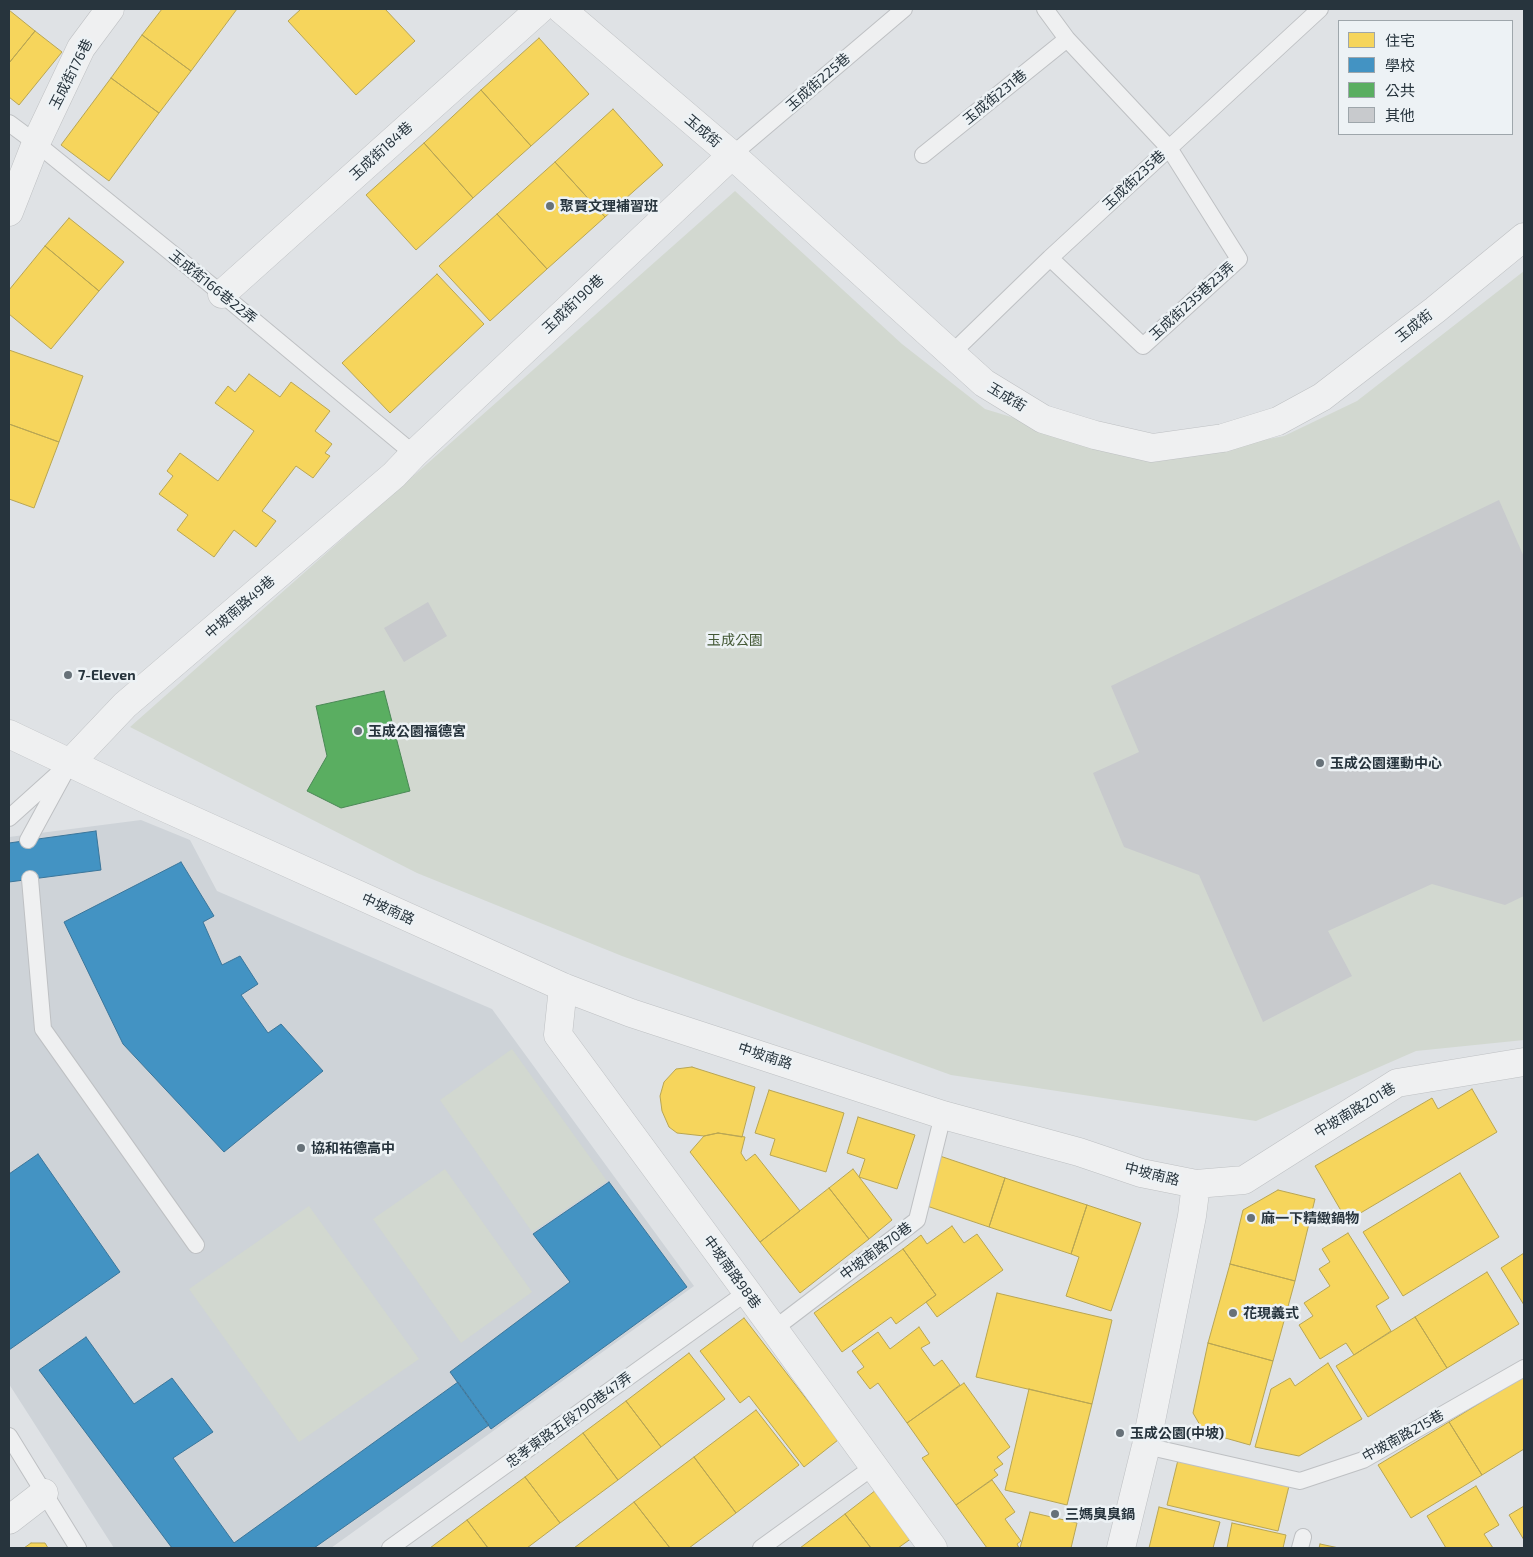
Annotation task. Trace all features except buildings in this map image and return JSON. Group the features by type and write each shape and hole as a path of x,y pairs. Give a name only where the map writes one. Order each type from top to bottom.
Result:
{"street":[{"name":"玉成街176巷","path":"9,212 36,143 81,48 110,9"},
{"name":"玉成街184巷","path":"222,294 540,9"},
{"name":"玉成街","path":"561,9 732,155 984,384 1043,418 1095,435 1152,448 1223,438 1278,421 1322,397 1435,310 1524,237"},
{"name":"玉成街190巷","path":"414,454 732,155"},
{"name":"中坡南路49巷","path":"70,763 125,705 394,475 414,454"},
{"name":"中坡南路","path":"9,734 563,987 631,1012 943,1115 1080,1152 1141,1173 1196,1184 1192,1216 1146,1446 1121,1548"},
{"name":"中坡南路98巷","path":"563,987 558,1036 933,1548"},
{"name":"中坡南路201巷","path":"1196,1184 1244,1180 1397,1083 1524,1062"},
{"path":"9,1520 44,1493"}],"lane":[{"name":"玉成街225巷","path":"732,155 904,9"},
{"path":"1045,9 1067,39 1168,148"},
{"name":"玉成街235巷","path":"950,354 1050,258 1320,9"},
{"name":"玉成街231巷","path":"923,155 1067,39"},
{"name":"玉成街166巷22弄","path":"9,123 222,294 414,454"},
{"name":"玉成街235巷23弄","path":"1050,258 1143,346 1239,259 1168,148"},
{"path":"9,818 70,763"},
{"path":"28,840 70,763"},
{"path":"30,879 43,1029 196,1245"},
{"name":"中坡南路70巷","path":"774,1329 917,1220 943,1115"},
{"name":"忠孝東路五段790巷47弄","path":"390,1548 747,1292"},
{"name":"中坡南路215巷","path":"1146,1446 1300,1481 1363,1460 1524,1368"},
{"path":"9,1436 78,1548"},
{"path":"761,1548 873,1467"}],"shaded area":[{"name":"協和祐德高中","path":"141,820 190,840 217,891 492,1009 694,1286 331,1548 114,1548 9,1384 9,837"}],"green space":[{"name":"玉成公園","path":"735,191 902,344 985,409 1155,461 1284,436 1357,401 1524,271 1524,1040 1416,1051 1256,1121 951,1075 622,956 417,873 130,727"},
{"path":"512,1049 607,1181 532,1232 440,1100"},
{"path":"445,1169 532,1292 461,1343 373,1219"},
{"path":"309,1206 419,1359 299,1442 189,1289"}],"place":[{"name":"聚賢文理補習班","path":"550,206"},
{"name":"7-Eleven","path":"68,675"},
{"name":"玉成公園福德宮","path":"358,731"},
{"name":"玉成公園運動中心","path":"1320,763"},
{"name":"協和祐德高中","path":"301,1148"},
{"name":"麻一下精緻鍋物","path":"1251,1218"},
{"name":"花現義式","path":"1233,1313"},
{"name":"玉成公園(中坡)","path":"1120,1433"},
{"name":"三媽臭臭鍋","path":"1055,1514"}]}
